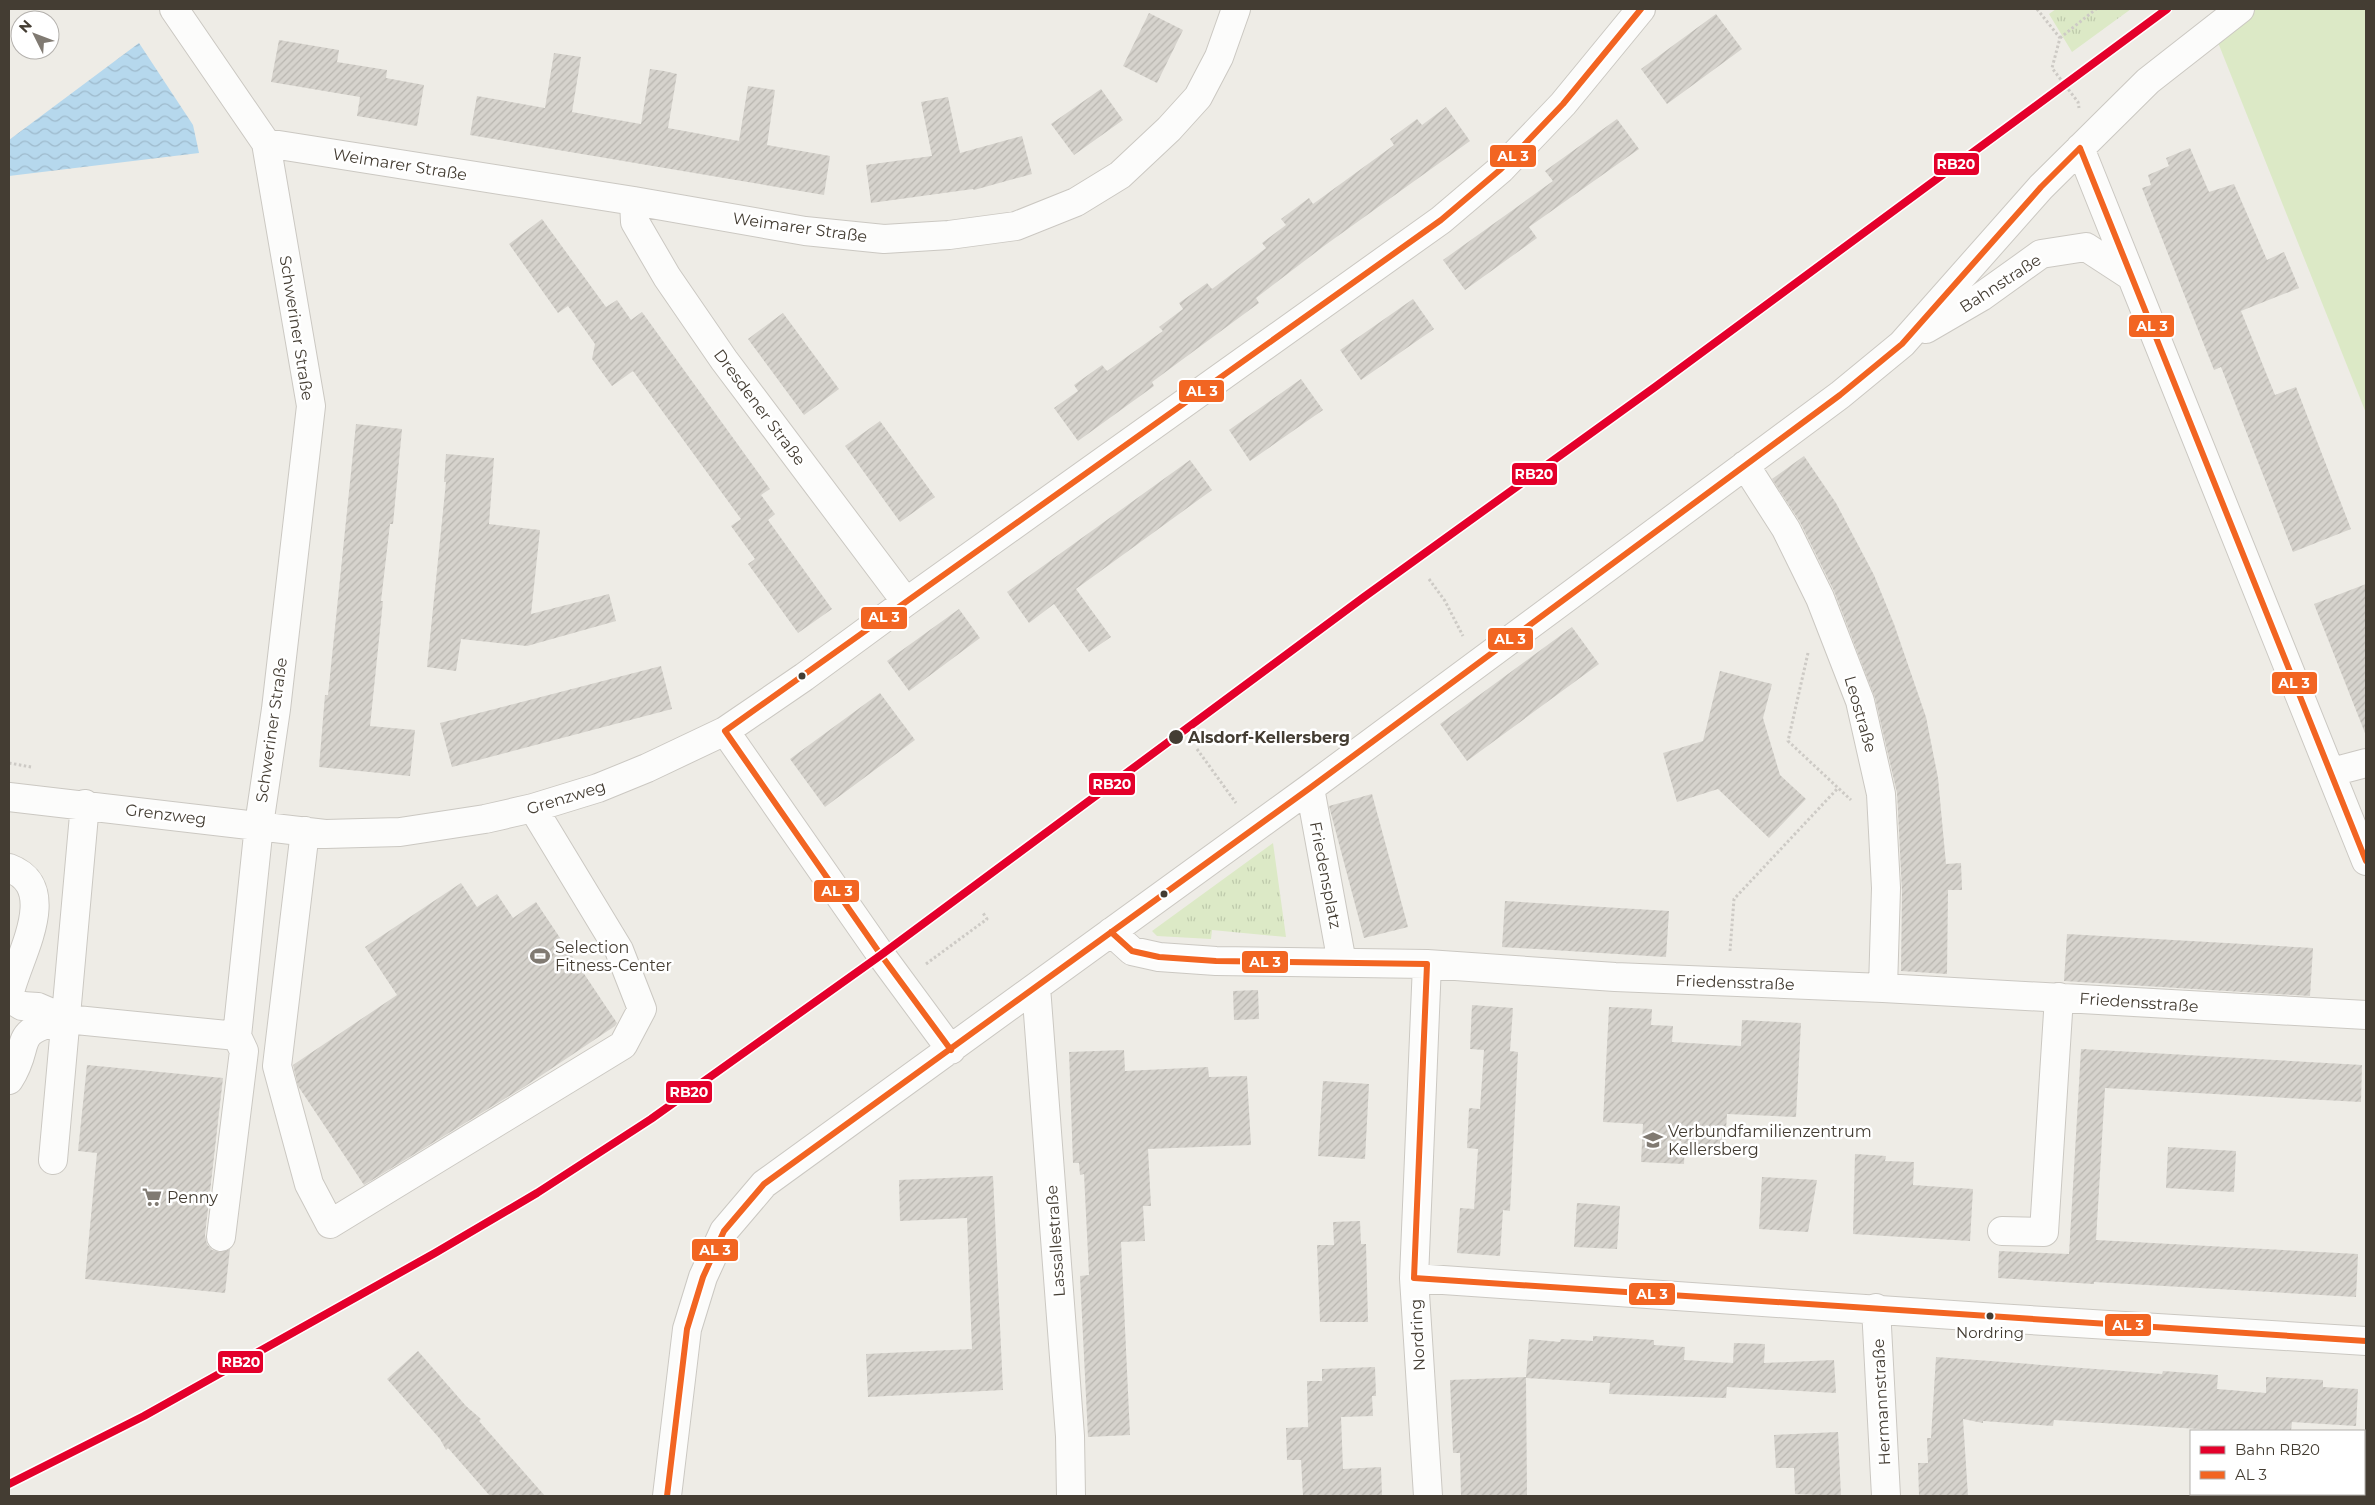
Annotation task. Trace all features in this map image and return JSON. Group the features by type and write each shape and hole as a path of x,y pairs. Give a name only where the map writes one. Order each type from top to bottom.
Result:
{"street":[{"name":"Schweriner Straße","path":"174,9 266,143 311,406 276,709 258,825 237,1036"},
{"name":"Weimarer Straße","path":"266,143 634,201 805,231 884,239 949,236 1016,226 1076,202 1120,175 1169,129 1198,97 1219,57 1236,9"},
{"name":"Grenzweg","path":"9,797 85,804 325,834 400,832 485,819 533,808 598,788 647,768 725,731 804,677 1441,220 1500,168 1563,104 1641,9"},
{"name":"Bahnstraße","path":"1902,344 2041,188 2080,148 2148,81 2240,9"},
{"path":"2080,148 2129,275 2332,772 2366,861"},
{"name":"Dresdener Straße","path":"634,201 635,222 672,285 724,360 906,602"},
{"name":"Bahnstraße","path":"667,1496 687,1329 703,1277 724,1231 764,1184 1310,788 1840,395 1902,344 1981,297 2041,254 2086,247 2129,275"},
{"name":"Leostraße","path":"1746,465 1786,528 1816,590 1860,701 1881,794 1886,888 1883,988"},
{"path":"725,731 951,1050"},
{"path":"2332,772 2366,763"},
{"name":"Friedensplatz","path":"1310,788 1342,962"},
{"path":"53,1160 85,804"},
{"path":"305,831 277,1066 309,1184 330,1224 623,1045 642,1009 619,950 533,808"},
{"path":"9,868 20,872 30,882 34,893 28,946 12,982 9,997 22,1006 38,1007 66,1019 237,1036 244,1052 221,1237"},
{"name":"Friedensstraße","path":"1111,932 1132,951 1159,957 1216,961 1428,964 1615,977 2059,997 2366,1016"},
{"name":"Nordring","path":"1428,964 1414,1278 1428,1496"},
{"name":"Lassallestraße","path":"1036,986 1069,1426 1072,1496"},
{"path":"2002,1231 2044,1232 2059,997"},
{"path":"9,1080 28,1033 41,1025 66,1019"},
{"path":"1414,1278 1876,1308 1997,1318 2366,1340"},
{"name":"Hermannstraße","path":"1876,1308 1886,1496"}],"path":[{"path":"2038,9 2060,38"},
{"path":"2080,148 2078,102 2052,68 2060,38 2096,9"},
{"path":"1429,579 1445,601 1480,661"},
{"path":"1809,646 1788,741 1883,830"},
{"path":"1196,749 1255,828"},
{"path":"1728,981 1734,899 1838,788"},
{"path":"901,982 987,919 983,913"}],"green space":[{"path":"2056,9 2131,9 2072,52 2049,14"},
{"path":"2224,9 2366,9 2366,413 2209,20"},
{"path":"1273,843 1286,937 1212,930 1211,939 1157,936 1152,931"}],"water":[{"path":"139,43 193,125 199,153 9,176 9,140"}],"building":[{"path":"1149,13 1183,30 1157,83 1123,66"},
{"path":"1716,14 1742,49 1667,104 1641,69"},
{"path":"279,40 339,50 337,62 387,70 386,78 424,85 417,126 357,116 360,97 271,82"},
{"path":"554,53 581,57 572,112 641,124 650,69 664,71 677,74 668,128 739,141 748,86 775,90 767,145 830,156 824,195 470,135 477,96 545,108"},
{"path":"1101,89 1123,120 1074,155 1051,124"},
{"path":"948,97 960,153 1022,136 1032,174 974,190 871,203 866,165 932,156 921,102"},
{"path":"1446,107 1470,141 1324,246 1256,298 1259,303 1152,382 1154,386 1078,441 1054,408 1078,391 1074,385 1102,365 1107,371 1163,331 1159,327 1183,309 1179,303 1207,283 1212,289 1266,248 1262,243 1286,225 1281,219 1309,198 1313,204 1394,145 1390,139 1417,119 1422,125"},
{"path":"1617,119 1639,149 1529,227 1537,238 1465,290 1443,260 1553,181 1545,171"},
{"path":"2190,148 2209,192 2234,184 2267,260 2284,252 2299,288 2241,311 2275,395 2296,387 2351,529 2293,552 2221,367 2214,370 2142,188 2151,185 2148,175 2169,166 2166,158"},
{"path":"542,219 606,307 617,300 631,320 642,312 770,489 761,495 775,514 768,520 832,609 798,633 748,564 755,559 731,526 741,519 633,371 612,386 592,359 595,344 568,306 558,313 509,244"},
{"path":"1413,299 1434,329 1361,380 1340,350"},
{"path":"783,313 839,389 804,415 748,339"},
{"path":"1301,379 1323,410 1250,461 1229,430"},
{"path":"880,421 935,497 900,522 845,446"},
{"path":"356,424 402,429 393,524 390,524 381,601 383,601 370,726 415,730 410,776 319,767 325,695 328,695"},
{"path":"446,454 494,458 489,524 540,530 531,614 609,594 616,621 527,646 461,639 456,671 427,667 446,482 444,482"},
{"path":"1804,456 1836,503 1874,575 1894,624 1926,717 1938,778 1946,864 1961,863 1962,890 1948,890 1947,974 1901,971 1902,892 1897,793 1875,698 1834,591 1800,522 1772,479"},
{"path":"1190,460 1212,490 1076,589 1111,637 1089,652 1054,604 1029,623 1007,592"},
{"path":"2366,584 2366,732 2365,733 2314,604"},
{"path":"959,609 980,638 909,691 887,661"},
{"path":"1572,627 1599,664 1467,761 1440,724"},
{"path":"661,666 672,709 452,767 440,723"},
{"path":"1720,671 1772,684 1763,718 1780,775 1806,799 1769,838 1718,789 1677,802 1663,753 1703,741"},
{"path":"880,693 915,740 825,807 790,759"},
{"path":"1372,794 1408,927 1364,938 1329,806"},
{"path":"461,883 477,907 497,894 513,918 536,902 617,1023 524,1087 364,1185 298,1086 293,1065 397,995 365,947"},
{"path":"1505,901 1669,911 1666,957 1502,947"},
{"path":"2067,934 2313,948 2310,996 2064,981"},
{"path":"1258,990 1259,1019 1234,1020 1233,991"},
{"path":"1472,1005 1513,1008 1510,1051 1518,1052 1510,1211 1503,1210 1500,1256 1457,1253 1460,1208 1474,1209 1478,1149 1467,1148 1469,1108 1480,1109 1484,1050 1470,1049"},
{"path":"1609,1007 1652,1009 1651,1025 1673,1026 1672,1042 1741,1046 1742,1020 1801,1023 1796,1117 1727,1114 1725,1146 1685,1144 1684,1164 1641,1162 1643,1124 1603,1122"},
{"path":"2081,1049 2362,1065 2361,1102 2105,1088 2096,1240 2358,1254 2356,1297 1998,1278 1999,1251 2069,1254"},
{"path":"1124,1050 1125,1071 1208,1067 1209,1077 1247,1076 1251,1145 1148,1149 1151,1206 1143,1206 1145,1241 1121,1242 1130,1435 1088,1437 1080,1276 1089,1275 1084,1174 1080,1175 1079,1163 1073,1163 1069,1052"},
{"name":"Penny","path":"87,1065 223,1078 205,1235 207,1244 212,1250 220,1252 230,1249 225,1293 85,1279 97,1153 78,1151"},
{"path":"1323,1081 1369,1084 1365,1159 1318,1156"},
{"path":"2168,1147 2236,1151 2234,1192 2166,1188"},
{"path":"1855,1154 1886,1156 1885,1161 1914,1162 1913,1185 1973,1189 1970,1241 1853,1234"},
{"path":"993,1176 1003,1390 868,1397 866,1354 972,1349 967,1218 900,1221 899,1180"},
{"path":"1762,1177 1817,1180 1808,1232 1759,1229"},
{"path":"1577,1203 1620,1206 1617,1249 1574,1247"},
{"path":"1360,1221 1361,1244 1366,1244 1368,1322 1320,1322 1317,1245 1334,1245 1333,1222"},
{"path":"1593,1336 1654,1340 1654,1345 1685,1347 1684,1360 1733,1363 1734,1343 1765,1344 1764,1363 1834,1360 1836,1393 1727,1387 1726,1398 1609,1394 1610,1383 1526,1378 1527,1496 1461,1496 1460,1453 1453,1453 1450,1380 1526,1377 1529,1339 1560,1342 1561,1339 1593,1341"},
{"path":"418,1351 466,1406 481,1419 479,1421 545,1496 490,1496 448,1448 446,1450 440,1439 387,1379"},
{"path":"1936,1357 2162,1374 2163,1371 2218,1375 2217,1389 2266,1393 2266,1377 2323,1380 2323,1387 2358,1389 2356,1426 2292,1422 2291,1430 2215,1430 2054,1420 2053,1426 1983,1421 1983,1423 1963,1419 1968,1496 1919,1496 1918,1463 1928,1463 1927,1438 1931,1438"},
{"path":"1375,1367 1376,1396 1372,1396 1373,1416 1341,1417 1343,1469 1381,1467 1382,1496 1303,1496 1301,1460 1287,1460 1286,1428 1308,1427 1307,1381 1322,1381 1322,1369"},
{"path":"1838,1432 1841,1496 1795,1494 1794,1468 1776,1468 1774,1435"}],"rail line":[{"name":"RB20","path":"9,1484 144,1416 435,1253 537,1193 651,1119 881,955 1364,597 1655,387 2167,9"}],"transit line":[{"path":"725,731 1441,220 1501,169 1563,104 1641,9"},
{"path":"2080,148 2366,861"},
{"path":"667,1496 687,1329 703,1277 724,1231 764,1184 1310,788 1840,395 1902,344 2041,187 2080,148"},
{"path":"725,731 881,955 951,1050"},
{"path":"1111,932 1132,951 1159,957 1216,961 1427,964"},
{"path":"1414,1278 1427,964"},
{"path":"1414,1278 2366,1341"}],"place":[{"name":"Alsdorf-Kellersberg","path":"1176,737"},
{"name":"Selection Fitness-Center","path":"540,956"},
{"name":"Verbundfamilienzentrum Kellersberg","path":"1653,1140"},
{"name":"Penny","path":"152,1197"},
{"name":"Nordring","path":"1990,1316"}]}
